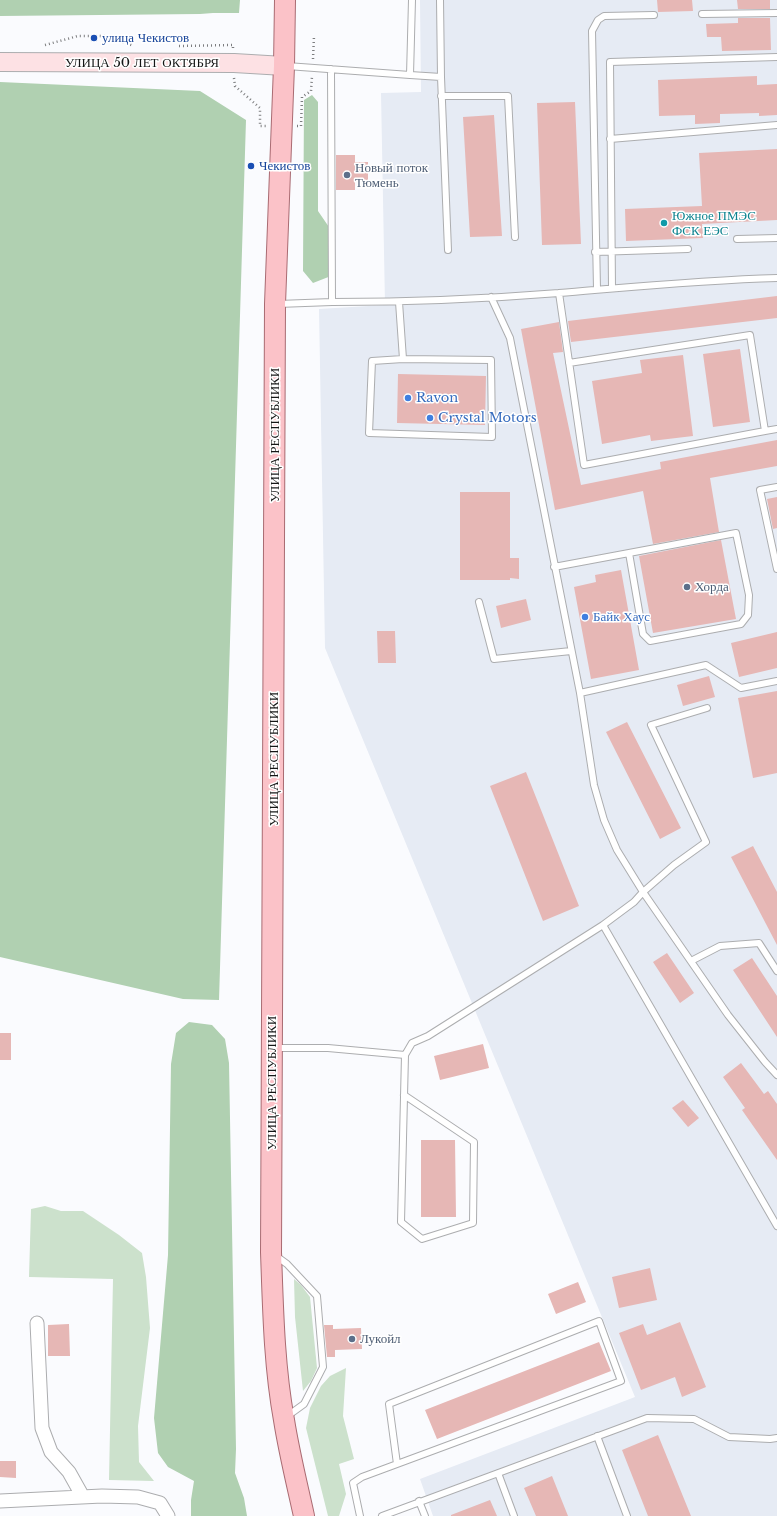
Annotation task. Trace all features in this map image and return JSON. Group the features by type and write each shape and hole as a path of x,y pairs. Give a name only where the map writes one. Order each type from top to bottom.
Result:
{"main road":[{"name":"УЛИЦА РЕСПУБЛИКИ","path":"285,0 275,304 271,1252 277,1365 284,1419 304,1516"},
{"name":"УЛИЦА 50 ЛЕТ ОКТЯБРЯ","path":"0,62 234,63 284,66"}],"street":[{"path":"38,1323 42,1428 51,1452 69,1472 83,1497"},
{"path":"0,1501 83,1497 138,1497 160,1503 168,1516"}],"lane":[{"path":"410,75 412,0"},
{"path":"440,0 441,96 448,250"},
{"path":"702,14 777,13"},
{"path":"597,289 592,31 598,20 604,16 654,15"},
{"path":"612,288 610,62 777,57"},
{"path":"284,66 441,77"},
{"path":"331,69 332,302"},
{"path":"441,96 508,96 515,237"},
{"path":"610,139 777,125"},
{"path":"737,239 777,238"},
{"path":"596,252 688,249"},
{"path":"275,304 399,302 559,293 711,280 777,278"},
{"path":"559,293 584,465 777,430"},
{"path":"491,297 510,338 580,693 594,785 604,820 617,850 643,892 728,1014 765,1062 777,1075"},
{"path":"399,302 403,359"},
{"path":"569,363 750,335 765,431"},
{"path":"403,359 492,360 492,437 369,433 372,361 403,359"},
{"path":"777,486 760,490 777,568"},
{"path":"554,567 736,533 749,595 748,615 741,624 650,641 643,634 629,553"},
{"path":"479,602 494,659 571,651"},
{"path":"580,693 706,665 741,688 777,681"},
{"path":"404,1095 474,1142 473,1223 422,1239 401,1222 404,1095 405,1055 412,1043 428,1036 603,925 634,902 674,864 706,842 651,725 707,708"},
{"path":"603,925 777,1226"},
{"path":"691,961 720,946 759,944 777,971"},
{"path":"272,1048 328,1048 405,1055"},
{"path":"271,1252 287,1264 317,1296 323,1367 304,1404 284,1419"},
{"path":"360,1516 353,1483 362,1477 621,1381 599,1321 389,1404 397,1464"},
{"path":"382,1516 419,1501 647,1418 694,1419 729,1437 777,1438"},
{"path":"596,1436 627,1516"},
{"path":"498,1473 514,1516"},
{"path":"419,1501 425,1516"}],"shaded area":[{"path":"420,0 777,0 777,1516 433,1516 420,1479 635,1397 325,648 319,309 385,305 381,93 421,92"}],"green space":[{"path":"0,0 240,0 239,13 0,16"},
{"path":"0,82 200,91 246,120 219,1000 183,999 0,957"},
{"path":"312,95 318,102 318,211 331,230 331,276 313,283 303,271 304,100"},
{"path":"189,1022 212,1025 225,1039 229,1063 236,1449 235,1473 244,1498 247,1516 191,1516 191,1500 194,1481 168,1467 158,1453 154,1418 168,1255 171,1064 176,1033"},
{"path":"45,1206 61,1211 83,1211 119,1235 142,1253 146,1277 150,1328 138,1426 139,1462 154,1481 109,1480 113,1279 29,1277 31,1209"},
{"path":"294,1279 301,1285 310,1297 317,1368 311,1381 303,1391 295,1317"},
{"path":"346,1368 343,1416 354,1459 339,1464 346,1494 339,1516 328,1516 306,1428 310,1408 321,1386 330,1376"}],"building":[{"path":"657,0 692,0 693,11 658,12"},
{"path":"737,0 770,0 770,9 738,9"},
{"path":"738,18 770,18 771,50 722,51 721,37 707,37 706,24 738,23"},
{"path":"757,76 757,85 777,84 777,115 759,116 759,113 720,114 720,123 695,124 695,115 659,116 658,80"},
{"path":"575,102 581,244 542,245 537,103"},
{"path":"494,115 502,236 470,237 463,117"},
{"path":"777,149 777,220 702,224 703,238 626,241 625,209 702,206 699,153"},
{"path":"336,155 355,155 355,162 368,162 368,182 355,181 355,190 336,190"},
{"path":"777,296 777,318 571,342 568,321"},
{"path":"559,322 563,352 553,353 581,485 661,469 660,462 777,440 777,466 710,478 719,532 653,544 643,491 555,510 521,329"},
{"path":"740,349 750,422 713,427 703,354"},
{"path":"683,355 693,436 651,441 650,435 602,444 592,381 642,373 640,360"},
{"path":"398,374 486,376 485,425 397,423"},
{"path":"460,492 510,492 510,558 519,558 519,579 460,580"},
{"path":"777,497 777,528 773,529 767,499"},
{"name":"Хорда","path":"721,540 736,619 653,633 639,556"},
{"path":"621,570 639,670 591,679 574,587 596,582 595,575"},
{"path":"526,599 531,620 501,628 496,606"},
{"path":"377,631 395,631 396,663 378,663"},
{"path":"777,632 777,668 739,677 731,643"},
{"path":"709,676 715,697 683,706 677,685"},
{"path":"777,691 777,773 753,778 738,698"},
{"path":"627,722 681,828 660,839 606,732"},
{"path":"526,772 579,906 543,921 490,786"},
{"path":"753,846 777,892 777,945 731,857"},
{"path":"667,953 694,993 680,1003 653,962"},
{"path":"752,958 777,996 777,1037 733,970"},
{"path":"0,1033 11,1033 11,1060 0,1060"},
{"path":"483,1044 489,1068 440,1080 434,1056"},
{"path":"741,1063 764,1094 768,1091 777,1104 777,1160 742,1110 745,1108 723,1077"},
{"path":"683,1100 699,1118 688,1127 672,1108"},
{"path":"421,1140 455,1140 456,1217 421,1217"},
{"path":"650,1268 657,1300 619,1308 612,1277"},
{"path":"578,1282 586,1302 556,1314 548,1294"},
{"path":"680,1322 706,1387 682,1397 675,1377 641,1390 619,1333 643,1324 647,1335"},
{"path":"69,1324 70,1356 48,1356 48,1325"},
{"path":"324,1325 333,1325 333,1329 361,1328 362,1349 335,1350 335,1357 327,1357"},
{"path":"599,1342 611,1371 437,1439 425,1410"},
{"path":"658,1435 691,1516 648,1516 622,1450"},
{"path":"0,1461 16,1461 16,1478 0,1477"},
{"path":"552,1476 568,1516 536,1516 524,1488"},
{"path":"490,1500 497,1516 451,1516 451,1515"}],"place":[{"name":"улица Чекистов","path":"94,38"},
{"name":"Чекистов","path":"251,166"},
{"name":"Новый поток Тюмень","path":"347,175"},
{"name":"Южное ПМЭС ФСК ЕЭС","path":"664,223"},
{"name":"Ravon","path":"408,398"},
{"name":"Crystal Motors","path":"430,418"},
{"name":"Хорда","path":"687,587"},
{"name":"Байк Хаус","path":"585,617"},
{"name":"Лукойл","path":"352,1339"}]}
